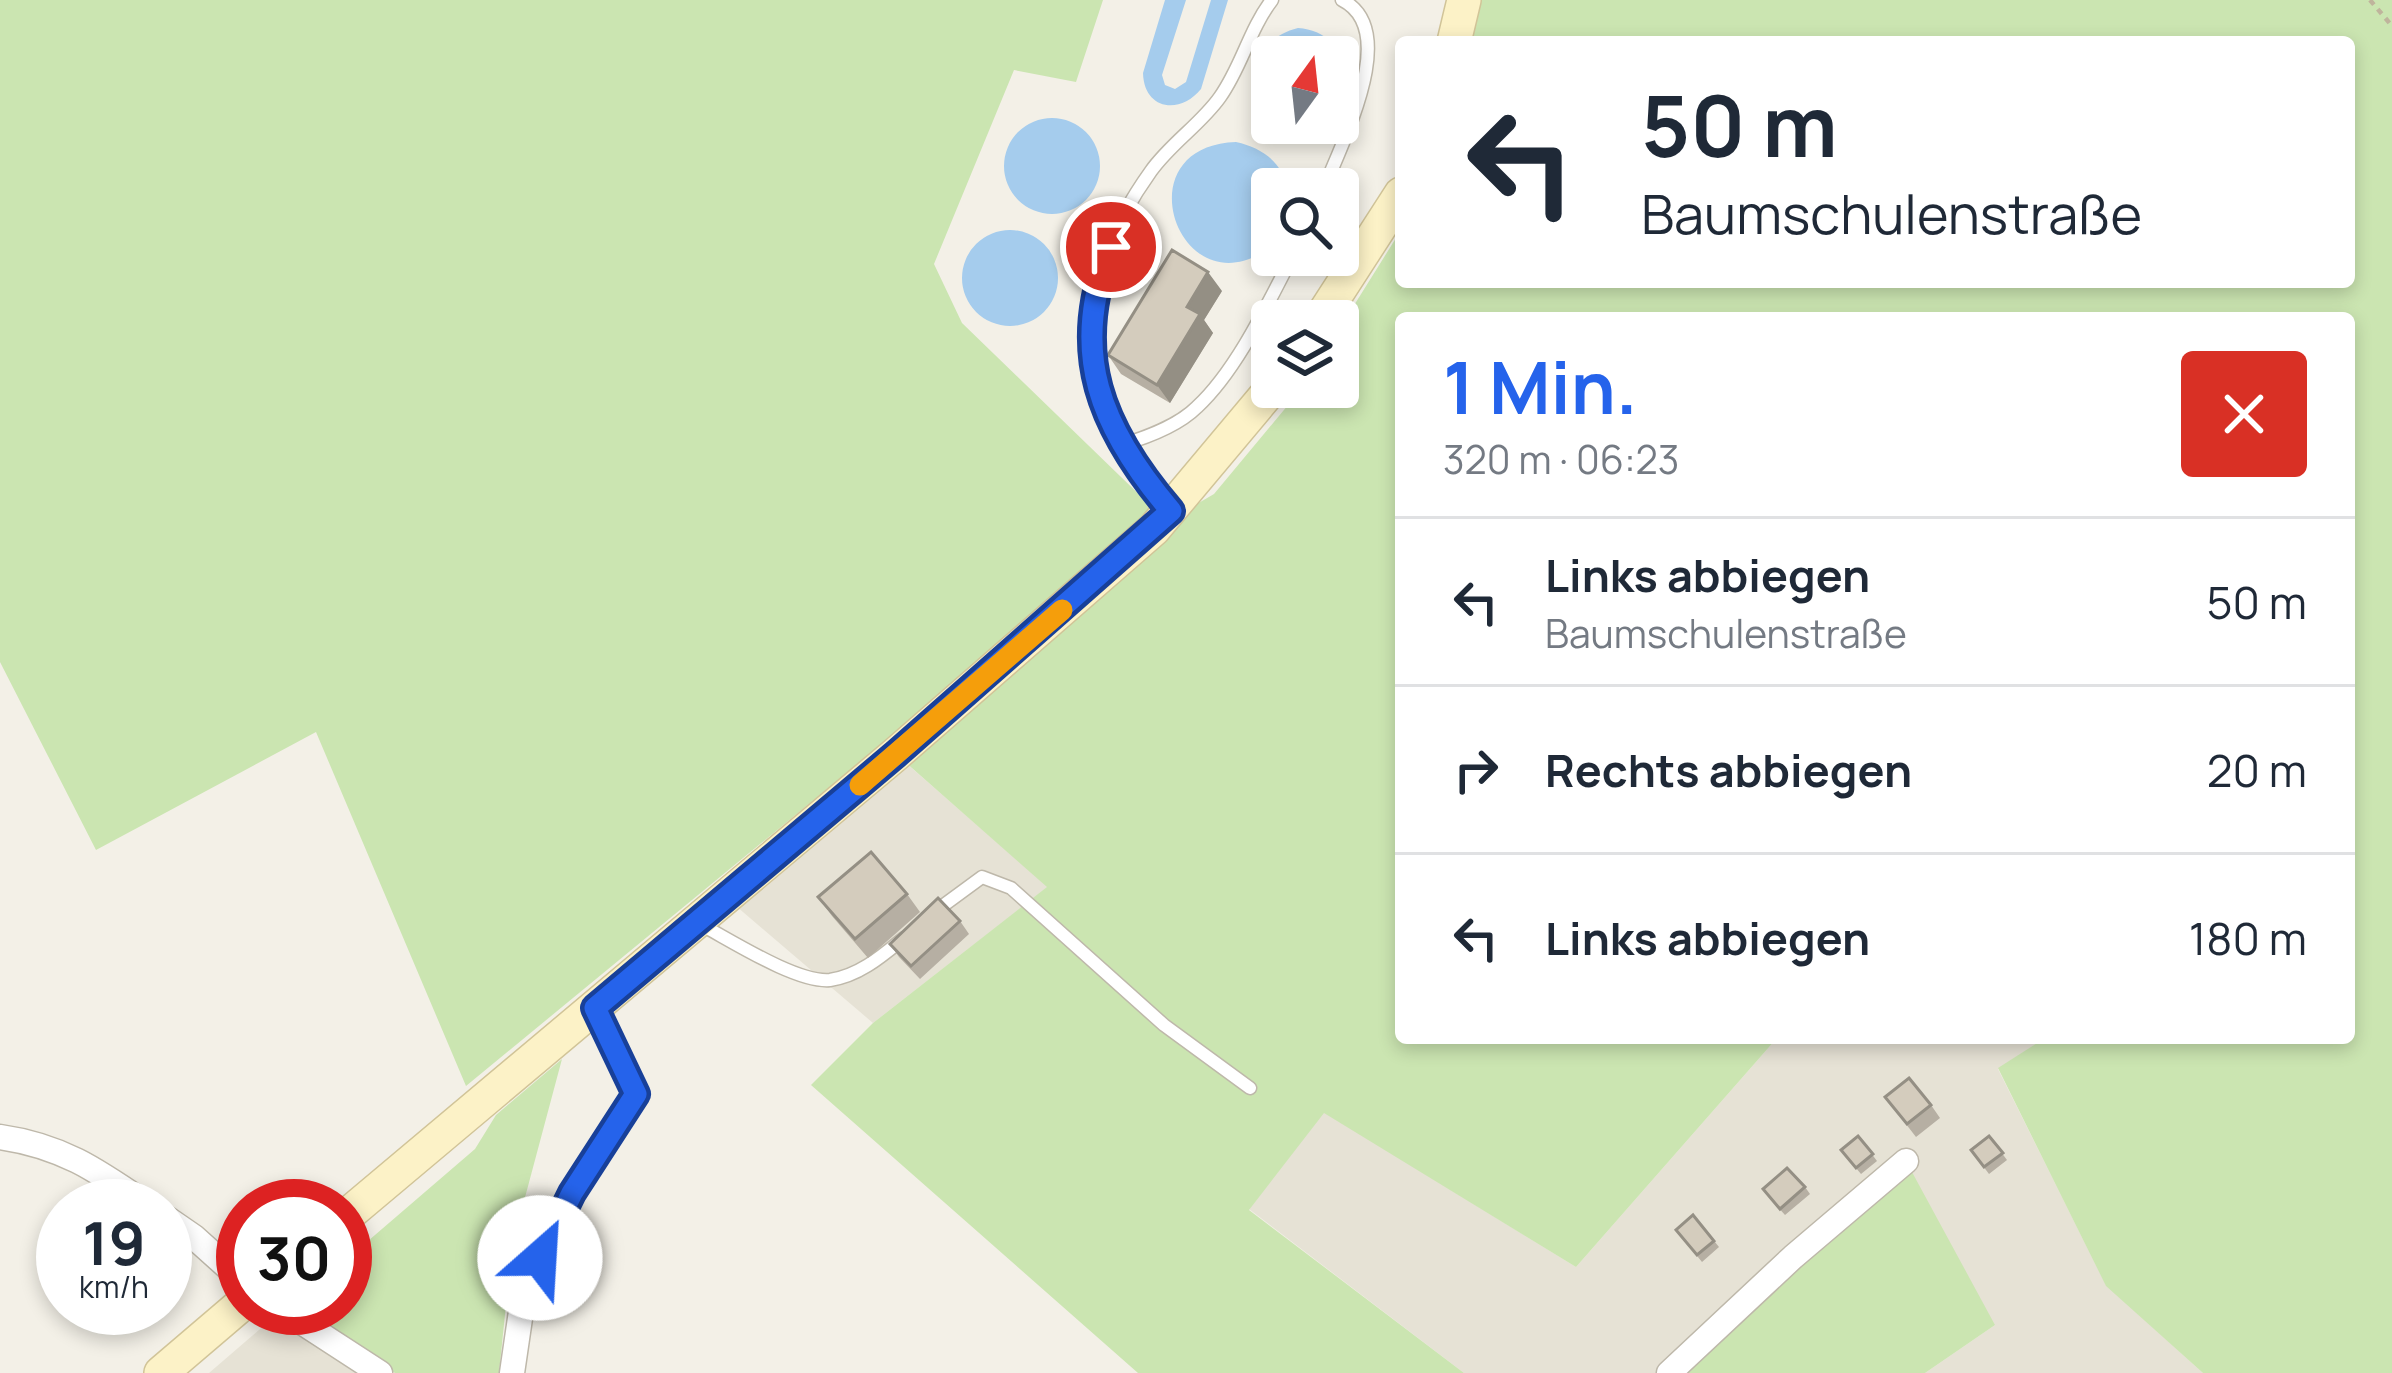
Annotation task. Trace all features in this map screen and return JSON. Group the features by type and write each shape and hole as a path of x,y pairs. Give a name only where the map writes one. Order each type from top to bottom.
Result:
{"main road":[{"path":"1455,36 1464,0"},
{"path":"1333,300 1395,203"},
{"path":"372,1194 896,754 1171,511 1256,408"},
{"path":"161,1373 216,1326"}],"street":[{"path":"512,1373 524,1292 572,1193 636,1094 595,1008"},
{"path":"0,1137 33,1142 79,1158 110,1179"},
{"path":"1669,1373 1793,1257 1906,1162"},
{"path":"192,1236 216,1257"},
{"path":"321,1335 380,1373"}],"lane":[{"path":"1171,511 1121,445 1095,383 1090,328 1101,273 1151,170 1220,98 1253,25 1273,0"},
{"path":"1332,168 1368,67 1370,35 1355,7 1342,0"},
{"path":"1121,445 1196,409 1250,337 1282,276"},
{"path":"927,918 959,890 982,878 994,879 1028,902 1164,1025 1250,1088"},
{"path":"697,922 777,964 826,981 856,973 911,932"}],"path":[{"path":"2369,0 2392,26"}],"shaded area":[{"path":"907,764 1048,887 873,1023 736,906"},
{"path":"1772,1044 2036,1044 1998,1069 2106,1285 2203,1373 1925,1373 1995,1325 1669,1373 1464,1373 1249,1209 1324,1112 1576,1267"},
{"path":"253,1335 299,1335 356,1373 209,1373"}],"green space":[{"path":"0,0 1103,0 1076,82 1014,70 934,264 962,323 1152,507 996,650 466,1086 316,732 96,850 0,662"},
{"path":"1480,0 2392,0 2392,1373 2203,1373 2106,1286 1998,1068 2036,1044 2355,1044 2355,312 1395,312 1395,1044 1772,1044 1576,1267 1324,1113 1249,1210 1464,1373 1138,1373 811,1085 873,1023 1047,887 896,754 1154,529 1214,494 1286,408 1359,408 1357,300 1395,240 1395,288 2355,288 2355,36 1471,36"},
{"path":"562,1059 512,1246 499,1373 395,1373 337,1335 372,1335 372,1238 475,1149 496,1115"},
{"path":"1906,1161 1995,1325 1925,1373 1672,1373"}],"water":[{"path":"1165,0 1186,0 1162,75 1165,85 1175,89 1186,82 1211,0 1228,0 1201,89 1174,105 1164,105 1150,95 1143,73"},
{"path":"1298,28 1322,36 1280,36"},
{"path":"1052,118 1070,121 1086,132 1097,148 1097,184 1086,200 1070,211 1052,214 1034,211 1018,200 1007,184 1004,166 1007,148 1018,132 1034,121"},
{"path":"1236,142 1255,148 1278,168 1251,168 1251,256 1240,262 1212,260 1190,245 1176,222 1172,195 1179,170 1200,150"},
{"path":"1010,230 1044,244 1058,278 1044,312 1010,326 976,312 962,278 976,244"}],"building":[{"path":"1172,250 1208,272 1187,307 1200,314 1157,385 1108,355"},
{"path":"871,852 907,894 855,939 818,897"},
{"path":"938,898 960,921 911,966 890,944"},
{"path":"1909,1078 1931,1105 1907,1124 1885,1097"},
{"path":"1858,1136 1873,1154 1856,1168 1841,1150"},
{"path":"1989,1136 2003,1153 1984,1167 1971,1150"},
{"path":"1787,1168 1805,1187 1780,1209 1763,1189"},
{"path":"1693,1215 1714,1241 1697,1255 1676,1230"}],"slow traffic":[{"path":"860,785 1062,610"}],"route":[{"path":"540,1258 572,1193 636,1094 595,1008 896,754 1171,511 1133,466 1095,383 1090,328 1111,247"}]}
